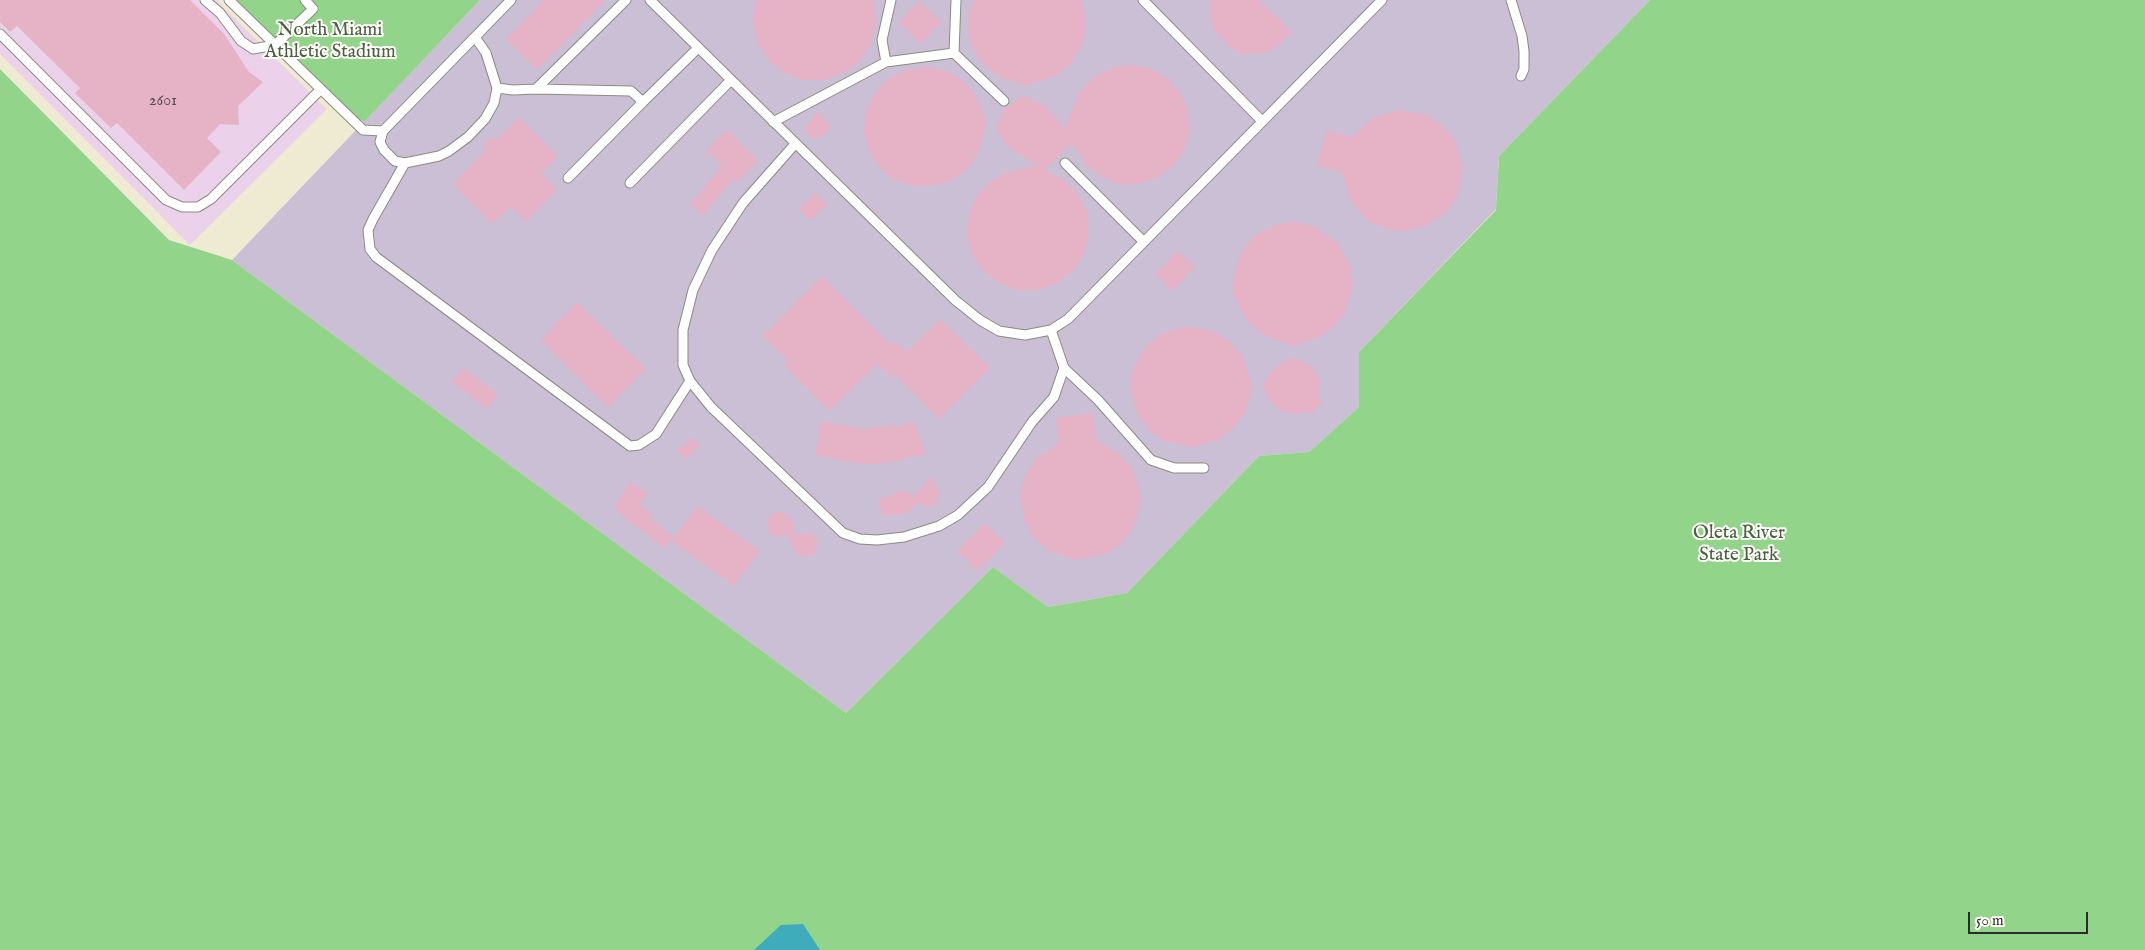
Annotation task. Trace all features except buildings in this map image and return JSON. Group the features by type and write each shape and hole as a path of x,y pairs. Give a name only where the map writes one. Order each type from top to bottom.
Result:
{"lane":[{"path":"205,0 220,13 246,46 254,49 276,45 313,9 305,0"},
{"path":"230,0 363,130 383,131"},
{"path":"475,37 486,53 498,88 494,103 485,119 460,144 439,156 405,163 395,161 384,150 380,142 383,131 511,0"},
{"path":"536,89 626,0"},
{"path":"650,0 955,300 980,320 999,331 1025,335 1050,330 1068,319 1382,0"},
{"path":"886,62 882,40 892,0"},
{"path":"956,0 954,53 1004,101"},
{"path":"1144,0 1262,121"},
{"path":"1511,0 1522,36 1524,51 1524,69 1520,76"},
{"path":"0,34 166,200 182,207 198,207 212,199 320,90"},
{"path":"568,178 698,48"},
{"path":"773,122 886,62 954,53"},
{"path":"630,183 731,80"},
{"path":"498,88 514,90 631,91 643,102"},
{"path":"795,144 727,224 701,270 689,304 683,330 683,365 690,381 711,407 843,534 860,539 877,540 904,537 939,526 958,515 982,492 1032,422 1054,397 1064,368"},
{"path":"405,163 368,230 370,249 376,257 630,446 639,445 656,434 690,381"},
{"path":"1065,163 1144,242"},
{"path":"1050,330 1064,368 1098,400 1151,460 1174,468 1204,468"}],"shaded area":[{"path":"0,0 216,0 327,109 190,245 0,54"},
{"path":"480,0 1650,0 1499,156 1496,209 1359,352 1359,407 1309,452 1259,456 1127,593 1048,607 993,567 846,713 232,260"}],"green space":[{"name":"North Miami Athletic Stadium","path":"229,0 480,0 364,122 332,102"},
{"name":"Oleta River State Park","path":"1650,0 2145,0 2145,950 0,950 0,69 169,240 232,260 846,713 993,567 1048,607 1127,593 1259,456 1309,452 1359,407 1359,352 1496,210 1499,156"}],"water":[{"path":"803,924 820,950 754,950 781,925"}]}
